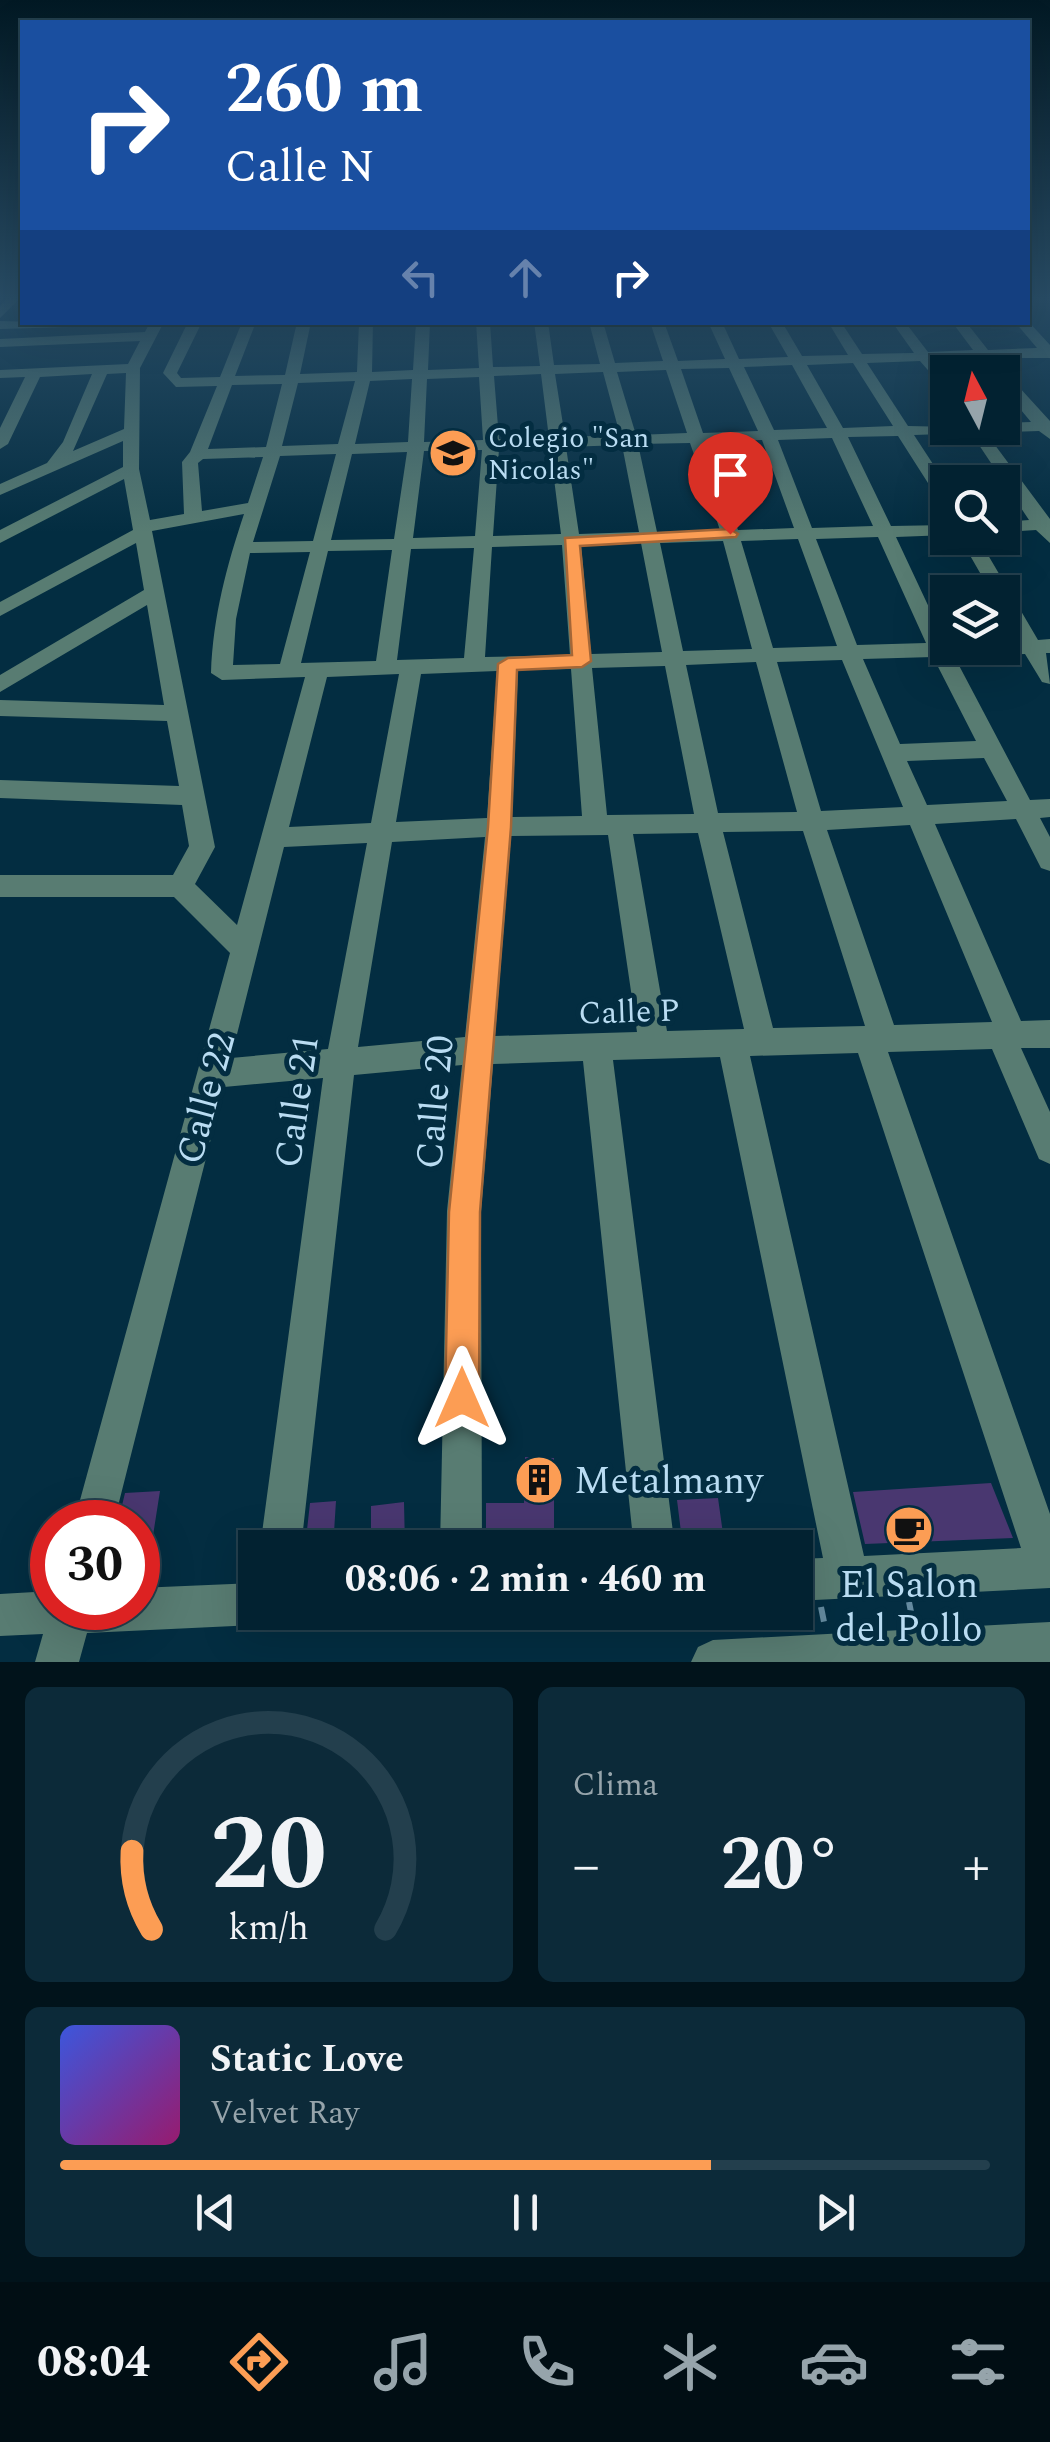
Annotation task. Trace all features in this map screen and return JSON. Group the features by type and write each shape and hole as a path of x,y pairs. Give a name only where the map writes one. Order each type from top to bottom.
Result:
{"street":[{"path":"0,444 33,377"},
{"path":"52,467 72,443 99,377"},
{"path":"133,377 131,469 202,846 180,886"},
{"path":"172,377 176,382 343,377"},
{"path":"193,517 190,462 198,454 230,377"},
{"name":"Calle 22","path":"100,1500 274,838 322,546 364,377"},
{"name":"Calle 21","path":"282,1530 340,1062 382,833 421,377"},
{"path":"474,666 491,444 488,377"},
{"path":"547,377 571,542 582,661 607,824 654,1044"},
{"path":"613,377 678,660 747,1043 819,1579 1049,1567 876,1040 730,534 679,377"},
{"path":"742,377 808,532 850,654 919,814 1050,1148"},
{"path":"805,377 838,433 930,629"},
{"path":"870,377 930,471"},
{"path":"290,378 272,452 240,548 221,630 222,673 930,650"},
{"path":"1020,398 1048,429"},
{"path":"1020,429 1048,429"},
{"path":"0,490 132,431"},
{"path":"198,454 930,431"},
{"path":"987,445 1047,528"},
{"path":"0,538 131,469"},
{"path":"0,592 141,525 254,507"},
{"path":"0,610 141,525"},
{"path":"1020,527 1047,528"},
{"path":"240,548 930,531"},
{"path":"0,685 154,593"},
{"path":"1020,620 1040,646 1050,676"},
{"name":"Calle 20","path":"460,1530 464,1212 499,827 508,664"},
{"path":"948,665 1050,861"},
{"path":"0,708 176,713"},
{"path":"892,753 992,748"},
{"path":"0,789 190,796"},
{"path":"274,838 499,827 812,822 1050,808"},
{"path":"0,886 180,886 244,949"},
{"name":"Calle P","path":"211,1074 479,1050 1050,1034"},
{"path":"596,1049 653,1530"},
{"path":"160,1607 238,1604"},
{"path":"0,1615 30,1612"},
{"path":"58,1662 66,1630"},
{"path":"714,1662 1050,1644"}],"path":[{"path":"895,1655 902,1575"},
{"path":"819,1579 830,1656"}],"building":[{"name":"Metalmany","path":"525,1457 554,1458 554,1530 486,1530 486,1503 524,1503"},
{"path":"991,1483 1013,1538 865,1544 853,1492"},
{"path":"160,1491 159,1500 123,1500 125,1493"},
{"path":"718,1498 722,1530 681,1530 677,1500"},
{"path":"336,1501 334,1530 307,1530 310,1503"},
{"path":"404,1502 405,1530 371,1530 371,1506"}],"place":[{"name":"Colegio \"San Nicolas\"","path":"453,453"},
{"name":"Metalmany","path":"539,1480"},
{"name":"El Salon del Pollo","path":"909,1530"}],"route":[{"path":"462,1398 464,1212 499,827 508,664 582,661 571,542 730,534"}]}
